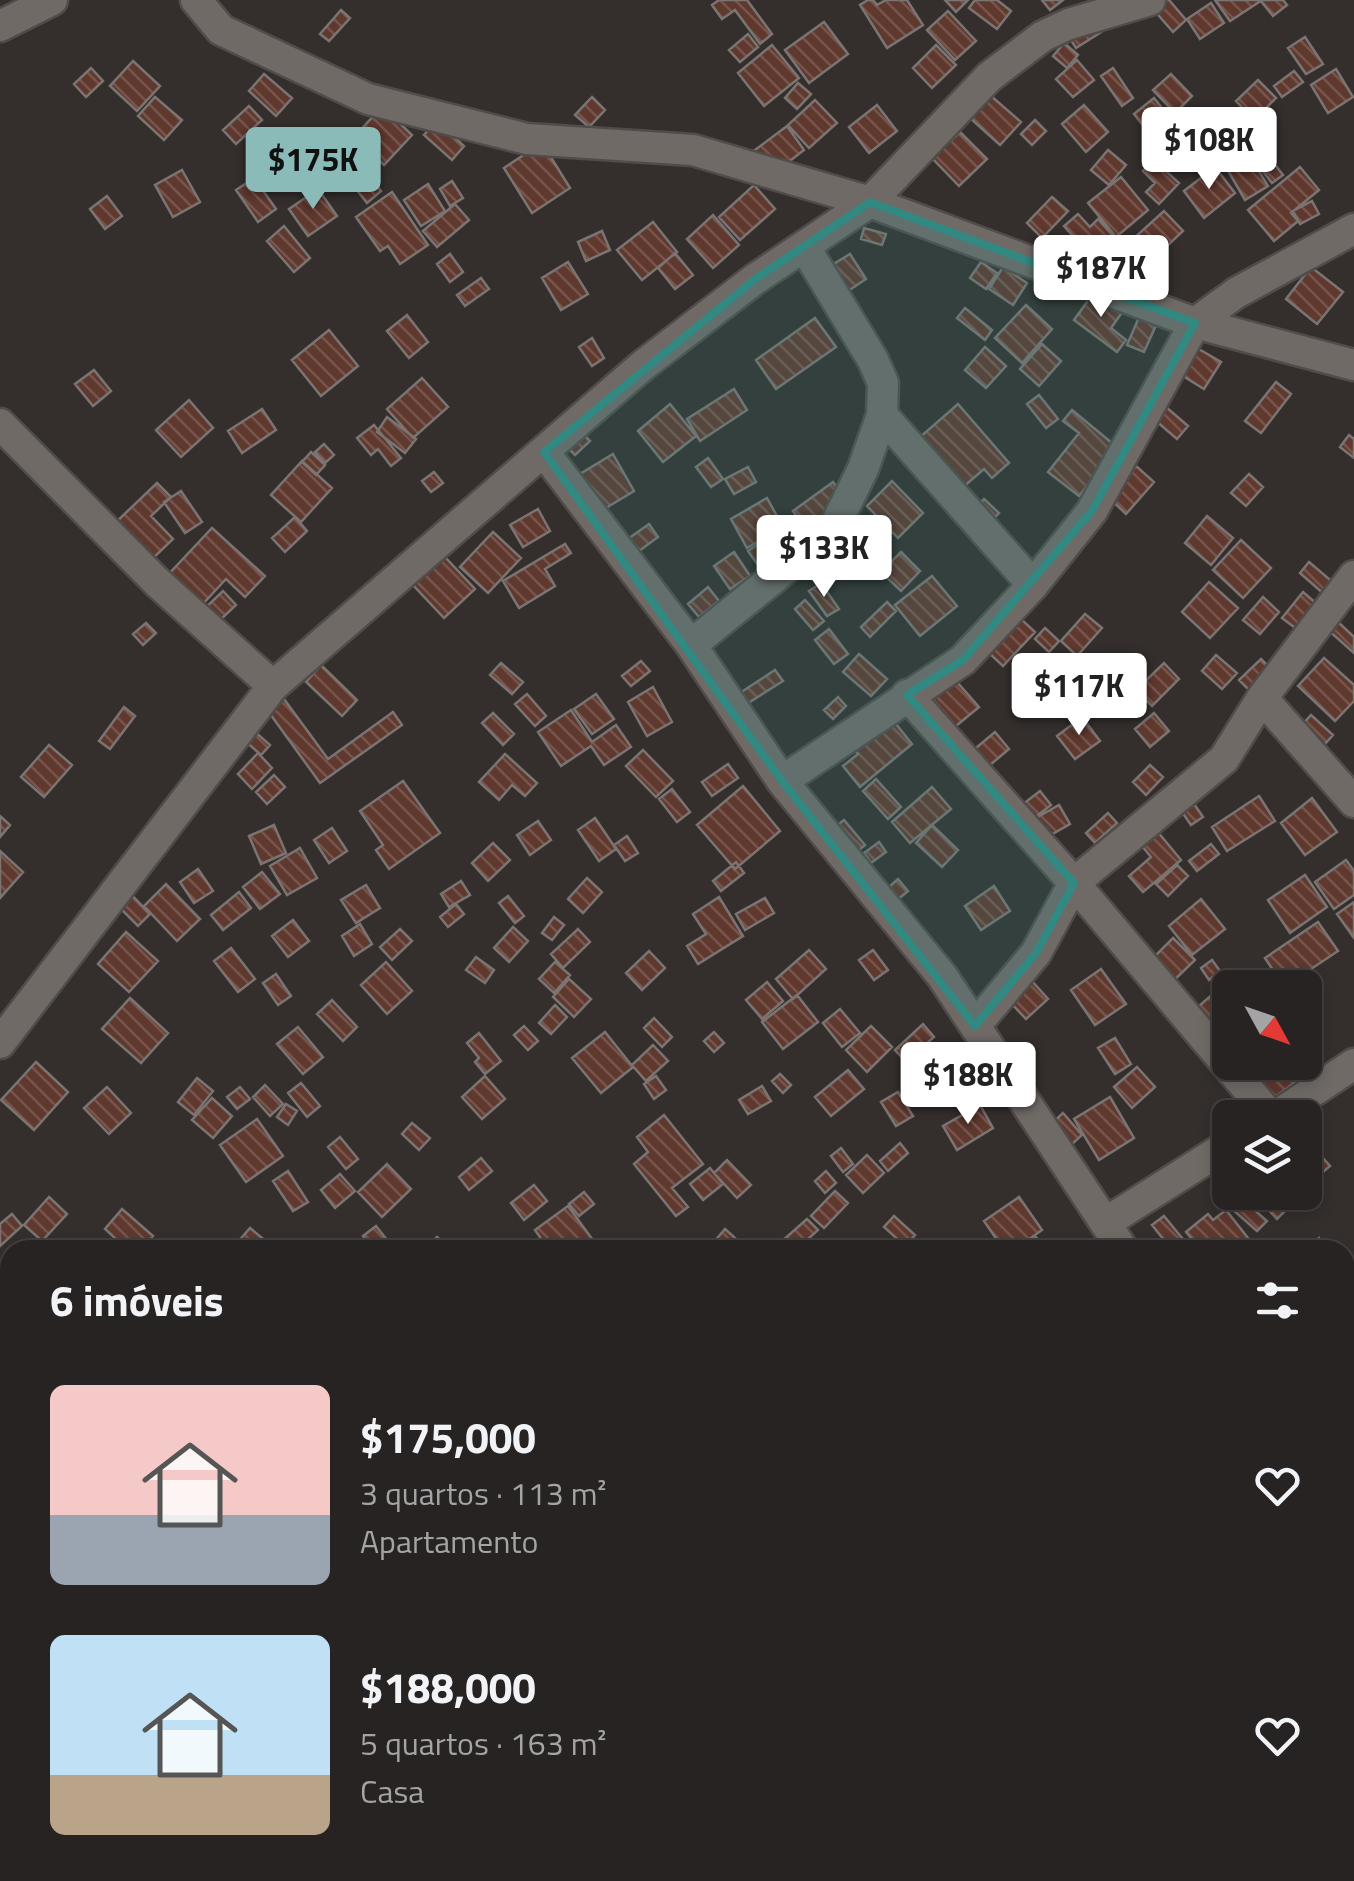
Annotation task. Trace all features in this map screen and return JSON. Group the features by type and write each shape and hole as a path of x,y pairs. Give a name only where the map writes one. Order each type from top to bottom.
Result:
{"street":[{"path":"0,26 52,0"},
{"path":"196,0 221,30 368,99 528,139 693,150 870,202 1194,322 1354,365"},
{"path":"0,1042 272,686 642,366 754,279 870,202 990,78 1043,36 1061,12 1150,0"},
{"path":"782,782 962,660 1033,585 1092,511 1194,322 1236,293 1354,229"},
{"path":"691,646 833,530 863,469 882,415 883,383 873,360 804,246"},
{"path":"882,415 1033,585"},
{"path":"0,424 157,582 272,686"},
{"path":"544,452 691,646 782,782 942,976 1116,1240"},
{"path":"975,1026 1036,953 1074,883 1224,759 1262,698 1354,576"},
{"path":"907,695 1074,883 1257,1100"},
{"path":"1262,698 1354,802"},
{"path":"1299,1100 1354,1064"},
{"path":"1104,1224 1212,1155"}],"highlighted area":[{"path":"870,202 1195,323 1092,511 963,660 907,695 1074,883 1036,953 975,1026 782,781 544,452 755,279"}],"building":[{"path":"719,0 747,0 772,34 760,44 735,10 722,19 712,5"},
{"path":"868,0 877,5 886,0 907,0 923,25 887,48 860,5"},
{"path":"945,0 968,0 956,12"},
{"path":"975,0 997,0 1011,11 997,29 969,8"},
{"path":"1042,0 1063,0 1050,10"},
{"path":"1149,0 1169,0 1186,20 1173,32"},
{"path":"1215,0 1258,0 1259,2 1230,21"},
{"path":"1260,0 1283,0 1287,5 1273,16"},
{"path":"1211,3 1224,23 1200,39 1187,19"},
{"path":"341,10 350,18 329,41 320,34"},
{"path":"948,11 976,41 955,60 927,30"},
{"path":"1092,18 1101,32 1076,48 1067,34"},
{"path":"824,22 848,54 809,83 785,50"},
{"path":"748,34 758,47 740,62 729,50"},
{"path":"1305,37 1323,64 1306,74 1288,48"},
{"path":"1064,43 1078,55 1067,68 1053,56"},
{"path":"772,45 799,78 764,106 738,73"},
{"path":"936,45 956,65 932,88 913,68"},
{"path":"1077,60 1094,80 1073,97 1056,79"},
{"path":"133,61 160,86 137,111 110,86"},
{"path":"91,68 103,81 86,97 74,84"},
{"path":"1113,68 1133,98 1122,106 1101,76"},
{"path":"1336,69 1353,97 1328,113 1311,85"},
{"path":"1294,71 1303,82 1282,97 1274,86"},
{"path":"264,74 292,98 276,116 249,91"},
{"path":"1171,74 1192,96 1175,113 1153,90"},
{"path":"1258,80 1276,98 1254,120 1236,101"},
{"path":"798,83 811,94 797,109 785,98"},
{"path":"396,92 394,118 412,135 384,165 354,137"},
{"path":"991,96 1021,122 1000,145 971,119"},
{"path":"155,97 182,120 164,140 138,116"},
{"path":"592,97 605,110 589,127 575,115"},
{"path":"1154,98 1169,117 1149,133 1134,114"},
{"path":"815,100 837,123 809,148 788,125"},
{"path":"877,105 897,131 869,153 849,127"},
{"path":"1084,105 1108,132 1086,152 1062,124"},
{"path":"249,106 262,120 236,144 223,130"},
{"path":"1174,117 1193,145 1174,159 1154,131"},
{"path":"1035,120 1046,131 1032,145 1021,134"},
{"path":"437,121 464,146 452,160 424,135"},
{"path":"787,126 804,150 773,174 755,150"},
{"path":"960,132 987,159 959,186 932,158"},
{"path":"271,136 300,165 276,188 248,158"},
{"path":"542,143 570,188 532,213 504,168"},
{"path":"1263,149 1283,175 1272,183 1252,157"},
{"path":"1108,150 1126,165 1109,185 1091,170"},
{"path":"1249,155 1268,186 1245,200 1227,169"},
{"path":"1154,160 1179,183 1159,204 1146,192 1155,183 1143,171"},
{"path":"363,167 381,191 367,203 348,179"},
{"path":"1215,167 1235,193 1204,218 1184,191"},
{"path":"1300,167 1319,190 1291,213 1298,221 1274,241 1248,210"},
{"path":"182,170 200,202 173,217 155,185"},
{"path":"1121,177 1148,210 1116,237 1088,203"},
{"path":"254,178 276,209 258,222 236,190"},
{"path":"452,181 463,198 450,206 440,189"},
{"path":"428,184 445,211 421,226 404,200"},
{"path":"754,185 775,209 740,240 719,217"},
{"path":"318,189 337,216 308,236 289,209"},
{"path":"392,192 428,245 400,264 388,246 380,251 356,217"},
{"path":"107,196 122,216 105,229 90,209"},
{"path":"1052,197 1068,211 1042,238 1027,223"},
{"path":"1312,201 1319,214 1300,224 1293,211"},
{"path":"455,204 469,220 437,247 423,231"},
{"path":"1164,211 1183,231 1152,260 1133,239"},
{"path":"1078,214 1090,227 1098,219 1113,236 1091,256 1064,226"},
{"path":"713,215 739,245 713,268 687,239"},
{"path":"653,222 677,252 642,280 617,250"},
{"path":"284,226 310,258 294,272 267,241"},
{"path":"864,228 886,234 882,245 861,239"},
{"path":"602,231 610,250 586,261 578,242"},
{"path":"675,253 693,275 675,289 658,268"},
{"path":"450,254 463,272 450,282 437,264"},
{"path":"850,254 866,279 848,291 832,265"},
{"path":"568,262 588,294 561,310 542,278"},
{"path":"981,262 997,273 986,289 970,278"},
{"path":"1003,267 1027,283 1013,305 989,289"},
{"path":"1311,267 1343,292 1317,324 1286,299"},
{"path":"481,278 489,289 465,306 457,295"},
{"path":"1095,291 1123,311 1111,328 1126,340 1117,352 1074,320"},
{"path":"1026,305 1052,329 1022,363 995,338"},
{"path":"965,308 992,330 985,340 957,318"},
{"path":"407,315 428,342 409,358 387,331"},
{"path":"1140,315 1157,323 1144,352 1127,345"},
{"path":"815,318 836,347 776,389 756,360"},
{"path":"329,330 358,366 321,396 292,360"},
{"path":"592,338 604,358 592,366 579,347"},
{"path":"1042,344 1061,361 1039,386 1020,369"},
{"path":"985,347 1006,366 986,388 965,370"},
{"path":"1197,348 1221,362 1204,389 1159,361"},
{"path":"94,370 111,391 93,406 75,384"},
{"path":"422,378 448,407 413,438 387,409"},
{"path":"1276,382 1291,394 1261,433 1245,421"},
{"path":"734,389 747,410 700,441 687,419"},
{"path":"1039,395 1058,419 1046,428 1027,404"},
{"path":"189,400 213,428 181,457 156,430"},
{"path":"1159,401 1188,426 1177,439 1148,414"},
{"path":"670,404 696,436 663,462 638,431"},
{"path":"958,404 1009,463 992,478 984,469 947,501 919,438"},
{"path":"262,409 276,430 242,453 228,431"},
{"path":"1072,410 1118,448 1079,496 1048,472 1079,433 1063,421"},
{"path":"387,417 416,439 405,453 377,432"},
{"path":"374,425 401,458 391,466 378,449 371,455 357,438"},
{"path":"579,430 590,441 575,455 565,445"},
{"path":"1349,435 1354,439 1354,458 1340,447"},
{"path":"324,444 334,455 325,463 315,452"},
{"path":"311,452 325,465 316,475 302,462"},
{"path":"613,454 634,491 596,514 575,477"},
{"path":"708,458 723,479 711,487 696,467"},
{"path":"302,461 332,488 301,522 271,495"},
{"path":"1136,466 1154,482 1126,514 1109,498"},
{"path":"748,467 756,482 734,494 725,479"},
{"path":"434,472 443,483 431,492 422,481"},
{"path":"1249,474 1263,487 1246,506 1231,493"},
{"path":"892,481 923,513 898,538 867,506"},
{"path":"833,482 849,504 809,534 793,511"},
{"path":"157,483 171,497 151,516 173,539 148,563 112,526"},
{"path":"181,491 202,522 185,533 164,502"},
{"path":"767,498 783,527 747,548 731,519"},
{"path":"984,499 999,513 977,536 963,522"},
{"path":"538,509 550,531 523,547 510,525"},
{"path":"1207,516 1233,538 1211,565 1185,543"},
{"path":"295,517 307,531 285,552 272,538"},
{"path":"649,524 658,537 635,554 625,541"},
{"path":"212,528 265,576 245,597 226,579 200,607 167,576"},
{"path":"783,528 795,545 760,568 748,551"},
{"path":"493,532 521,558 488,593 460,567"},
{"path":"1241,540 1271,568 1243,598 1213,570"},
{"path":"565,544 571,553 545,569 555,586 519,608 503,581"},
{"path":"734,552 750,576 730,589 714,566"},
{"path":"901,552 920,571 901,591 881,572"},
{"path":"444,556 475,589 444,618 413,585"},
{"path":"1309,562 1335,584 1325,595 1300,573"},
{"path":"932,576 957,606 920,636 895,605"},
{"path":"1209,582 1238,608 1210,638 1182,612"},
{"path":"821,583 839,609 827,616 809,591"},
{"path":"708,587 719,601 699,617 688,604"},
{"path":"223,591 236,605 219,621 199,614"},
{"path":"1303,592 1318,605 1298,630 1282,618"},
{"path":"1263,597 1279,612 1260,634 1243,620"},
{"path":"805,600 824,621 813,630 795,609"},
{"path":"887,602 896,611 870,637 861,627"},
{"path":"1007,606 1035,632 1003,666 975,640"},
{"path":"1085,614 1102,628 1077,656 1061,641"},
{"path":"1337,621 1354,637 1354,653 1328,630"},
{"path":"146,623 156,633 143,645 133,634"},
{"path":"1045,628 1059,641 1049,652 1035,639"},
{"path":"829,629 848,654 834,664 815,640"},
{"path":"859,654 887,679 871,696 843,672"},
{"path":"1216,655 1237,673 1222,689 1202,671"},
{"path":"1324,658 1354,685 1354,701 1335,721 1298,686"},
{"path":"1261,659 1272,670 1250,691 1239,680"},
{"path":"641,661 650,671 631,686 622,676"},
{"path":"501,663 523,682 512,694 490,675"},
{"path":"1164,663 1179,679 1152,706 1136,690"},
{"path":"321,665 357,700 342,716 306,682"},
{"path":"943,666 979,707 956,726 930,696"},
{"path":"775,670 783,681 742,707 735,696"},
{"path":"653,687 672,722 647,736 628,702"},
{"path":"527,694 546,716 535,726 515,704"},
{"path":"596,694 614,719 592,734 574,709"},
{"path":"838,697 846,706 833,719 824,710"},
{"path":"284,699 328,759 393,712 402,725 320,783 268,711"},
{"path":"124,707 135,716 110,749 99,741"},
{"path":"571,710 592,742 616,725 631,747 604,765 591,746 561,766 538,732"},
{"path":"493,713 514,734 503,745 482,723"},
{"path":"1154,713 1169,731 1150,747 1135,729"},
{"path":"888,714 912,744 860,787 843,766 858,754 850,745"},
{"path":"1311,715 1333,735 1312,758 1290,738"},
{"path":"1082,717 1100,741 1075,759 1057,736"},
{"path":"253,730 270,745 261,755 244,740"},
{"path":"995,732 1009,749 984,770 970,753"},
{"path":"49,745 72,765 44,797 21,777"},
{"path":"643,750 673,781 656,797 626,766"},
{"path":"258,753 272,768 252,789 238,774"},
{"path":"505,754 537,783 525,796 512,785 499,800 479,782"},
{"path":"728,764 738,778 712,796 702,782"},
{"path":"1150,765 1163,777 1146,795 1133,782"},
{"path":"274,775 285,787 267,804 256,792"},
{"path":"876,779 901,807 888,819 863,791"},
{"path":"403,781 440,833 389,869 376,850 383,845 360,811"},
{"path":"743,786 780,831 735,869 697,825"},
{"path":"932,787 951,809 910,843 892,822"},
{"path":"672,789 690,812 677,822 659,799"},
{"path":"1040,791 1051,805 1029,822 1018,808"},
{"path":"1259,796 1275,821 1227,851 1212,827"},
{"path":"1312,798 1337,832 1305,855 1281,823"},
{"path":"1194,804 1203,817 1191,825 1182,812"},
{"path":"1059,805 1070,824 1040,841 1029,822"},
{"path":"1108,813 1117,823 1095,843 1086,833"},
{"path":"0,816 10,825 0,837"},
{"path":"595,818 616,849 599,861 578,830"},
{"path":"844,820 865,845 842,864 821,838"},
{"path":"538,821 551,840 530,855 517,835"},
{"path":"274,825 286,853 261,864 249,836"},
{"path":"932,825 958,850 942,867 916,843"},
{"path":"332,828 347,851 329,863 314,840"},
{"path":"1157,831 1181,860 1143,892 1129,876 1151,857 1141,845"},
{"path":"627,836 638,853 625,861 614,845"},
{"path":"879,842 886,852 871,863 864,853"},
{"path":"493,843 510,860 488,881 472,863"},
{"path":"1211,844 1219,854 1197,871 1189,861"},
{"path":"300,848 317,878 287,895 270,866"},
{"path":"0,851 23,872 0,898"},
{"path":"1346,860 1354,871 1354,895 1334,909 1315,882"},
{"path":"736,862 744,873 721,891 713,881"},
{"path":"1177,865 1188,876 1168,896 1156,884"},
{"path":"198,869 213,891 194,903 180,882"},
{"path":"262,872 280,894 260,909 243,887"},
{"path":"1305,875 1327,907 1290,933 1268,900"},
{"path":"587,878 602,892 583,913 568,899"},
{"path":"898,879 908,891 891,905 881,894"},
{"path":"461,881 470,895 449,907 441,894"},
{"path":"166,884 200,919 177,941 144,906"},
{"path":"366,885 380,908 356,923 341,900"},
{"path":"994,886 1010,911 981,930 965,906"},
{"path":"127,890 150,914 138,926 115,903"},
{"path":"239,892 251,908 223,930 211,915"},
{"path":"508,896 524,916 515,923 499,903"},
{"path":"719,897 743,936 698,964 687,946 706,934 693,914"},
{"path":"765,898 774,913 745,930 736,914"},
{"path":"1201,899 1225,929 1192,955 1169,926"},
{"path":"1354,902 1354,938 1337,914"},
{"path":"456,904 464,914 448,927 440,917"},
{"path":"554,917 564,925 552,940 542,933"},
{"path":"293,920 309,941 288,957 272,936"},
{"path":"1318,922 1338,951 1310,970 1273,970 1265,958"},
{"path":"360,924 372,944 354,956 342,936"},
{"path":"513,927 528,941 509,962 494,948"},
{"path":"400,929 412,941 392,960 380,947"},
{"path":"578,929 590,942 563,968 551,954"},
{"path":"126,932 158,961 129,992 98,964"},
{"path":"1173,938 1195,960 1167,987 1146,965"},
{"path":"231,948 255,979 238,992 214,961"},
{"path":"809,950 826,969 793,999 776,979"},
{"path":"873,950 888,970 874,980 859,960"},
{"path":"649,951 665,968 642,990 626,973"},
{"path":"476,957 494,970 485,983 466,970"},
{"path":"1212,960 1219,970 1212,970 1209,980 1201,968"},
{"path":"386,962 412,991 387,1014 361,985"},
{"path":"555,962 570,975 554,993 539,979"},
{"path":"1101,969 1126,1004 1095,1025 1071,990"},
{"path":"1023,971 1048,999 1026,1019 1009,1001"},
{"path":"276,974 291,996 278,1005 263,983"},
{"path":"569,979 591,999 574,1017 553,997"},
{"path":"767,982 783,1001 762,1019 746,1000"},
{"path":"797,995 818,1022 783,1049 762,1022"},
{"path":"1212,995 1212,1036 1191,1013"},
{"path":"130,998 168,1033 141,1063 102,1029"},
{"path":"332,1000 357,1027 343,1041 317,1014"},
{"path":"555,1005 567,1017 551,1034 539,1023"},
{"path":"840,1009 860,1033 842,1047 823,1023"},
{"path":"654,1018 672,1037 662,1047 644,1028"},
{"path":"923,1024 934,1037 906,1062 895,1050"},
{"path":"524,1026 538,1041 528,1050 514,1035"},
{"path":"871,1026 892,1047 867,1072 846,1050"},
{"path":"298,1027 323,1057 303,1074 277,1044"},
{"path":"605,1032 633,1067 601,1093 572,1058"},
{"path":"714,1032 724,1043 714,1052 704,1041"},
{"path":"479,1033 501,1061 485,1074 467,1043"},
{"path":"1115,1038 1131,1064 1115,1074 1098,1048"},
{"path":"1013,1044 1025,1058 1014,1067 1002,1053"},
{"path":"653,1045 668,1061 646,1081 632,1065"},
{"path":"36,1062 68,1092 34,1130 1,1100"},
{"path":"1137,1067 1155,1087 1132,1108 1114,1087"},
{"path":"848,1070 864,1089 831,1116 815,1097"},
{"path":"780,1074 791,1085 783,1093 772,1081"},
{"path":"485,1076 505,1099 482,1119 462,1097"},
{"path":"656,1076 666,1090 654,1099 644,1084"},
{"path":"197,1078 213,1091 194,1115 178,1102"},
{"path":"1250,1080 1298,1080 1271,1100 1265,1100"},
{"path":"301,1083 320,1106 307,1117 288,1093"},
{"path":"265,1085 283,1104 270,1116 253,1097"},
{"path":"762,1086 771,1101 748,1114 739,1100"},
{"path":"107,1087 131,1113 109,1134 84,1108"},
{"path":"240,1087 250,1099 237,1109 227,1097"},
{"path":"898,1092 913,1116 896,1126 881,1102"},
{"path":"1110,1097 1134,1138 1099,1160 1074,1119"},
{"path":"212,1098 232,1116 213,1138 192,1120"},
{"path":"286,1104 297,1111 288,1125 277,1117"},
{"path":"980,1105 993,1128 957,1150 943,1126"},
{"path":"1063,1113 1082,1135 1060,1155 1041,1133"},
{"path":"664,1115 703,1164 672,1188 688,1207 676,1216 634,1164 648,1152 637,1137"},
{"path":"257,1119 283,1156 246,1182 220,1145"},
{"path":"412,1123 430,1138 419,1150 402,1134"},
{"path":"340,1137 358,1159 346,1169 328,1147"},
{"path":"900,1143 908,1153 888,1171 880,1161"},
{"path":"841,1148 853,1164 843,1172 831,1156"},
{"path":"867,1155 884,1173 863,1193 846,1175"},
{"path":"1322,1157 1330,1166 1322,1173"},
{"path":"481,1158 492,1171 469,1190 459,1177"},
{"path":"727,1160 751,1185 737,1198 714,1173"},
{"path":"387,1164 411,1189 382,1217 358,1192"},
{"path":"710,1168 723,1184 703,1200 690,1184"},
{"path":"288,1171 308,1202 293,1211 273,1181"},
{"path":"826,1171 836,1183 825,1193 815,1181"},
{"path":"340,1174 355,1191 335,1208 321,1190"},
{"path":"534,1185 547,1201 524,1220 511,1203"},
{"path":"835,1191 848,1203 824,1228 811,1216"},
{"path":"584,1192 594,1204 579,1216 569,1204"},
{"path":"49,1197 67,1214 43,1240 24,1225"},
{"path":"1019,1197 1042,1230 1028,1240 997,1240 984,1221"},
{"path":"568,1206 593,1240 542,1240 535,1230"},
{"path":"122,1209 153,1236 150,1240 117,1240 105,1229"},
{"path":"1226,1210 1248,1238 1193,1240 1186,1232 1208,1214 1213,1220"},
{"path":"1233,1210 1254,1210 1267,1221 1257,1231"},
{"path":"1269,1210 1286,1210 1277,1219"},
{"path":"12,1214 22,1226 7,1240 0,1240 0,1224"},
{"path":"894,1216 915,1235 910,1240 898,1240 884,1227"},
{"path":"1164,1216 1184,1240 1164,1240 1152,1225"},
{"path":"807,1219 818,1230 807,1240 783,1240"},
{"path":"376,1226 387,1240 366,1240 363,1236"},
{"path":"250,1228 262,1238 260,1240 240,1240"},
{"path":"725,1229 737,1240 716,1240"}]}
